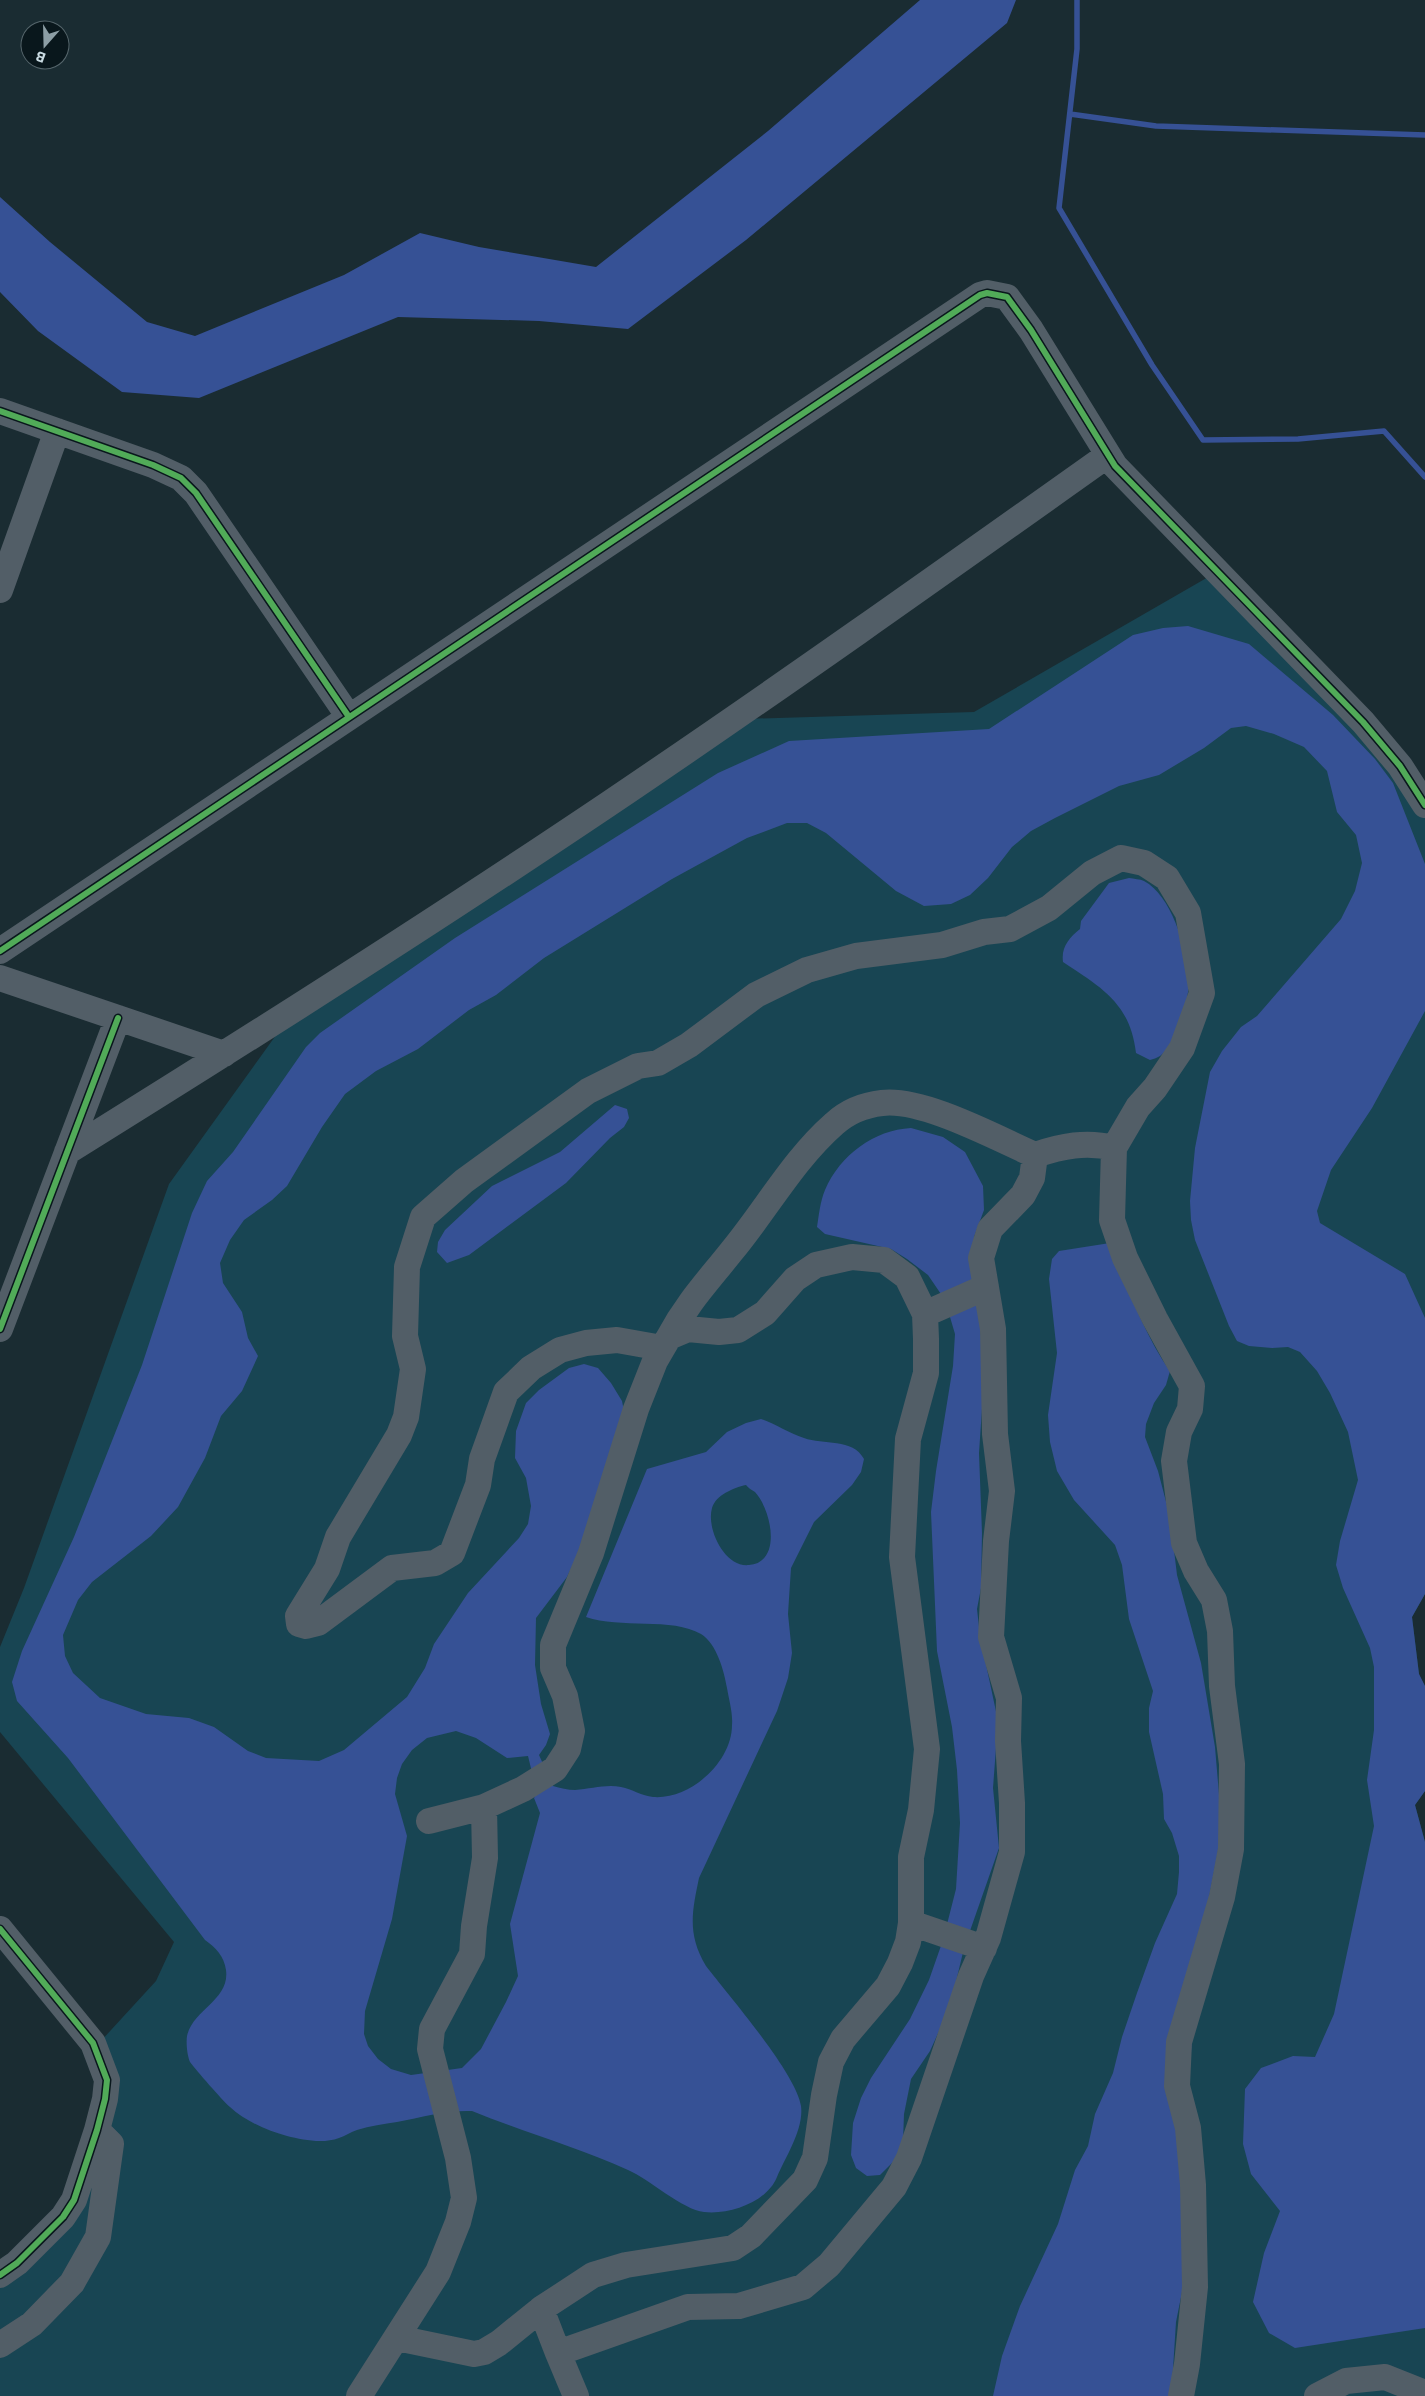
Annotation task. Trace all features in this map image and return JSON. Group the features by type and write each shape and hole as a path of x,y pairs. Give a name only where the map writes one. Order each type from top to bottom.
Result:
{"street":[{"path":"0,950 980,295 987,293 1007,297 1031,330 1108,455 1136,490 1362,722 1400,766 1425,805"},
{"path":"0,411 153,465 181,478 196,492 348,717"},
{"path":"0,590 57,431"},
{"path":"67,1152 224,1054 606,805 918,590 1108,455"},
{"path":"397,2338 474,2354 484,2352 541,2309 593,2275 626,2265 732,2248 751,2236 805,2180 815,2158 831,2062 843,2039 888,1986 908,1942 913,1924 911,1857 921,1810 927,1749 902,1557 908,1439 926,1373 928,1312 907,1277 884,1260 852,1257 816,1264 796,1279 765,1313 738,1330 718,1332 688,1329 666,1343 617,1340 586,1342 560,1350 531,1368 506,1392 482,1459 478,1485 452,1553 435,1563 392,1568 318,1623 306,1626 299,1624 298,1616 326,1569 338,1537 399,1435 406,1417 413,1369 405,1336 407,1267 423,1217 464,1181 588,1091 638,1066 658,1063 689,1045 756,994 807,970 856,956 942,945 984,932 1010,929 1049,908 1092,872 1121,858 1144,863 1168,878 1188,913 1202,993 1182,1048 1155,1088 1138,1108 1114,1148 1112,1220 1125,1258 1155,1319 1192,1386 1190,1409 1180,1432 1174,1460 1184,1543 1196,1571 1214,1600 1220,1632 1222,1686 1232,1764 1231,1849 1222,1897 1178,2042 1177,2086 1188,2128 1193,2185 1195,2287 1187,2364 1181,2396"},
{"path":"0,978 224,1054"},
{"path":"0,1329 118,1018"},
{"path":"429,1822 484,1807 523,1788 555,1769 568,1749 572,1731 565,1696 553,1668 553,1645 591,1553 636,1409 681,1314 731,1252 786,1178 833,1124 852,1111 882,1103 918,1106 1035,1155 1058,1147 1095,1143 1114,1148"},
{"path":"558,2353 688,2307 739,2306 804,2287 829,2265 894,2186 909,2158 981,1947 988,1938 1012,1852 1008,1741 1009,1698 991,1637 996,1541 1002,1491 995,1434 993,1330 984,1288 981,1258 990,1229 1003,1213 1022,1196 1032,1178 1035,1155"},
{"path":"928,1312 984,1288"},
{"path":"359,2396 438,2272 458,2222 464,2198 450,2122 430,2049 432,2028 472,1954 484,1858 484,1807"},
{"path":"913,1924 981,1947"},
{"path":"0,1929 93,2043 106,2080 105,2099 97,2130 74,2200 64,2217 17,2263 0,2275"},
{"path":"0,2345 32,2324 72,2283 98,2237 111,2144 97,2130"},
{"path":"541,2309 576,2396"},
{"path":"1316,2396 1346,2381 1385,2378 1425,2393"}],"shaded area":[{"path":"1210,576 1355,724 1425,818 1425,1594 1412,1617 1419,1674 1425,1686 1425,1791 1415,1805 1425,1842 1425,2396 0,2396 0,2283 80,2203 100,2042 156,1981 174,1942 0,1732 0,1647 24,1588 169,1184 284,1024 743,719 974,712"}],"water":[{"path":"920,0 1016,0 1007,23 746,240 628,329 539,321 398,317 199,398 122,392 38,331 0,292 0,197 50,242 147,322 195,336 344,275 420,233 479,247 596,267 768,131"},
{"path":"1188,626 1249,644 1333,715 1375,759 1393,783 1425,864 1425,1011 1372,1108 1331,1170 1317,1211 1320,1223 1405,1274 1425,1318 1425,1594 1412,1617 1419,1674 1425,1686 1425,1791 1415,1805 1425,1842 1425,2328 1295,2348 1269,2333 1253,2302 1264,2253 1280,2211 1251,2174 1243,2144 1245,2089 1261,2068 1293,2056 1315,2057 1334,2014 1374,1826 1367,1780 1374,1730 1374,1667 1370,1648 1343,1588 1336,1565 1340,1541 1358,1480 1348,1432 1330,1393 1317,1371 1300,1352 1288,1347 1249,1346 1237,1341 1229,1326 1195,1240 1191,1220 1190,1201 1195,1148 1210,1072 1222,1051 1241,1027 1257,1016 1341,919 1355,891 1362,863 1356,835 1337,812 1327,771 1304,747 1274,734 1246,726 1231,728 1204,748 1159,775 1119,786 1031,831 1012,847 988,878 970,895 951,904 924,906 896,891 826,833 807,823 787,823 747,838 672,879 544,958 496,995 469,1010 418,1049 376,1071 345,1094 322,1127 287,1186 272,1200 244,1220 230,1240 220,1263 223,1283 242,1312 248,1338 258,1356 242,1391 221,1416 205,1458 178,1507 151,1536 92,1582 78,1600 63,1635 65,1656 73,1673 100,1698 146,1714 189,1718 214,1727 248,1751 266,1758 319,1761 344,1750 407,1697 425,1668 434,1644 468,1593 519,1538 528,1524 531,1506 526,1478 515,1458 516,1431 526,1403 539,1390 569,1368 584,1364 598,1368 611,1383 622,1401 626,1421 595,1519 567,1577 536,1618 535,1665 541,1704 550,1734 546,1745 539,1755 553,1786 575,1790 615,1786 653,1797 681,1792 706,1776 717,1765 730,1739 731,1706 719,1658 707,1638 689,1629 661,1624 614,1622 586,1617 647,1469 706,1452 727,1432 746,1423 761,1419 804,1438 837,1443 853,1448 864,1459 861,1472 852,1485 814,1522 791,1568 788,1614 792,1653 788,1678 777,1711 699,1878 694,1902 693,1923 696,1944 706,1966 775,2055 787,2074 801,2106 800,2124 794,2142 772,2186 756,2200 736,2209 714,2212 696,2210 686,2206 628,2170 472,2111 444,2113 372,2126 333,2140 320,2141 280,2134 243,2117 226,2103 193,2066 187,2049 187,2036 191,2027 217,1997 226,1980 225,1965 221,1956 205,1940 68,1758 17,1701 12,1682 22,1651 74,1537 142,1365 192,1213 207,1181 233,1152 306,1047 320,1033 455,938 718,773 789,741 989,729 1133,635 1163,628","holes":["746,1485 761,1500 766,1510 771,1534 767,1555 760,1562 749,1565 740,1564 725,1554 715,1536 711,1517 712,1508 717,1499 731,1490","456,1731 476,1738 507,1758 528,1756 537,1793 534,1798 540,1813 510,1924 518,1976 506,2002 481,2049 462,2068 411,2075 391,2069 378,2059 368,2046 364,2034 365,2011 392,1919 407,1836 395,1794 397,1778 402,1764 412,1750 427,1738"]},
{"path":"1129,878 1144,881 1154,888 1162,898 1181,937 1189,975 1188,994 1177,1031 1166,1050 1160,1056 1150,1060 1136,1053 1128,1021 1112,998 1063,962 1063,952 1067,943 1080,929 1081,921 1109,883"},
{"path":"615,1105 627,1109 629,1118 624,1127 610,1138 566,1183 469,1255 447,1263 437,1252 438,1242 445,1230 492,1186 560,1152"},
{"path":"911,1128 943,1137 965,1152 983,1186 984,1210 974,1237 984,1379 979,1453 982,1533 981,1588 977,1609 980,1636 998,1721 993,1788 999,1848 964,1948 950,2007 930,2051 911,2079 904,2114 903,2141 896,2159 880,2175 867,2176 856,2168 851,2155 853,2123 861,2098 871,2078 910,2019 929,1980 943,1940 956,1889 960,1823 957,1770 952,1727 937,1651 931,1512 953,1366 955,1334 945,1300 928,1275 891,1249 825,1234 817,1227 825,1190 831,1177 849,1156 871,1139 897,1130"},
{"path":"1110,1243 1144,1325 1170,1371 1166,1385 1154,1403 1146,1424 1145,1437 1158,1471 1170,1517 1177,1575 1201,1663 1215,1747 1222,1830 1203,1929 1181,2155 1183,2287 1176,2322 1172,2385 1169,2396 993,2396 1002,2356 1020,2306 1058,2224 1075,2170 1088,2146 1095,2114 1113,2073 1122,2037 1137,1993 1155,1943 1177,1894 1179,1856 1172,1833 1164,1819 1163,1794 1149,1732 1149,1708 1153,1691 1129,1619 1122,1565 1115,1545 1074,1500 1057,1471 1050,1442 1048,1415 1057,1353 1049,1279 1052,1259 1059,1251"}],"waterway":[{"path":"1077,0 1077,49 1059,208 1152,365 1203,440 1298,439 1384,431 1425,477"},
{"path":"1070,114 1156,126 1425,135"}],"cycle path":[{"path":"0,951 980,295 987,293 1007,297 1031,330 1115,466 1363,722 1400,766 1425,805"},
{"path":"0,411 153,465 181,478 196,493 349,717"},
{"path":"0,1329 118,1018"},
{"path":"0,1929 93,2043 107,2080 105,2099 97,2130 74,2200 63,2217 17,2263 0,2275"}]}
